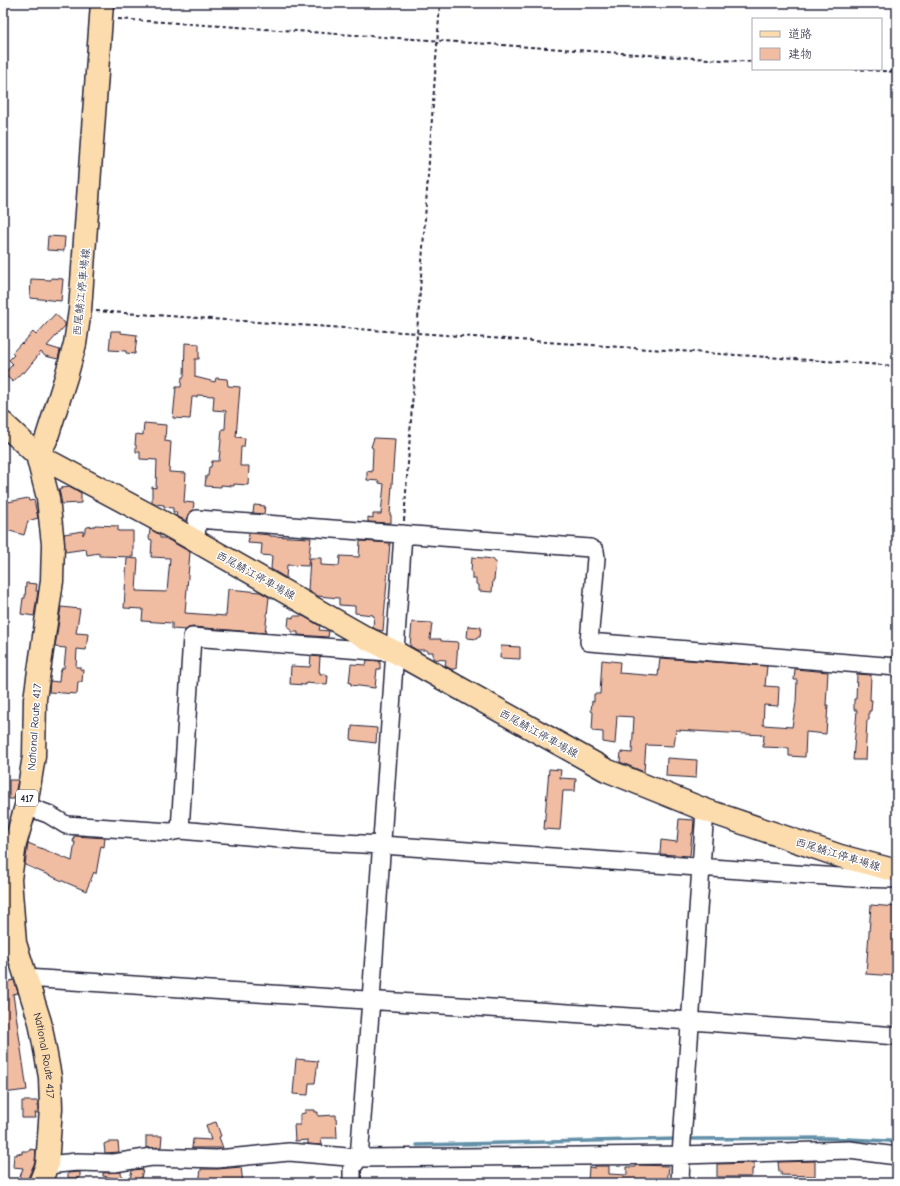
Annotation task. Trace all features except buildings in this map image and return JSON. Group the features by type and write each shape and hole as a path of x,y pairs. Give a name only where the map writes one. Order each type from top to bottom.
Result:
{"main road":[{"name":"西尾鯖江停車場線","path":"102,11 80,310 75,344 66,377 46,440 37,455 164,523 368,639 396,652 606,770 705,810 840,856 897,871"},
{"path":"3,423 37,455"},
{"name":"National Route 417","path":"37,455 48,498 52,544 52,581 35,699 34,756 26,806 15,844 10,879 15,944 40,1022 50,1077 51,1108 44,1174"}],"street":[{"path":"196,542 197,519 590,548 595,551 596,558 589,642 897,667"},
{"path":"352,1183 352,1168 359,1158 396,652 403,534"},
{"path":"180,830 192,637 396,652"},
{"path":"26,806 48,814 66,825 170,832 180,830 303,841 854,878 897,879"},
{"path":"680,1183 705,810"},
{"path":"26,978 691,1021 897,1036"},
{"path":"44,1174 77,1162 114,1163 152,1157 217,1159 289,1152 359,1158 681,1155 849,1150 897,1156"}],"path":[{"path":"403,534 440,3"},
{"path":"102,11 437,41 752,62"},
{"path":"868,70 897,72"},
{"path":"80,310 897,366"}],"waterway":[{"path":"686,1139 827,1138 889,1141 897,1143"},
{"path":"417,1145 678,1139"}]}
